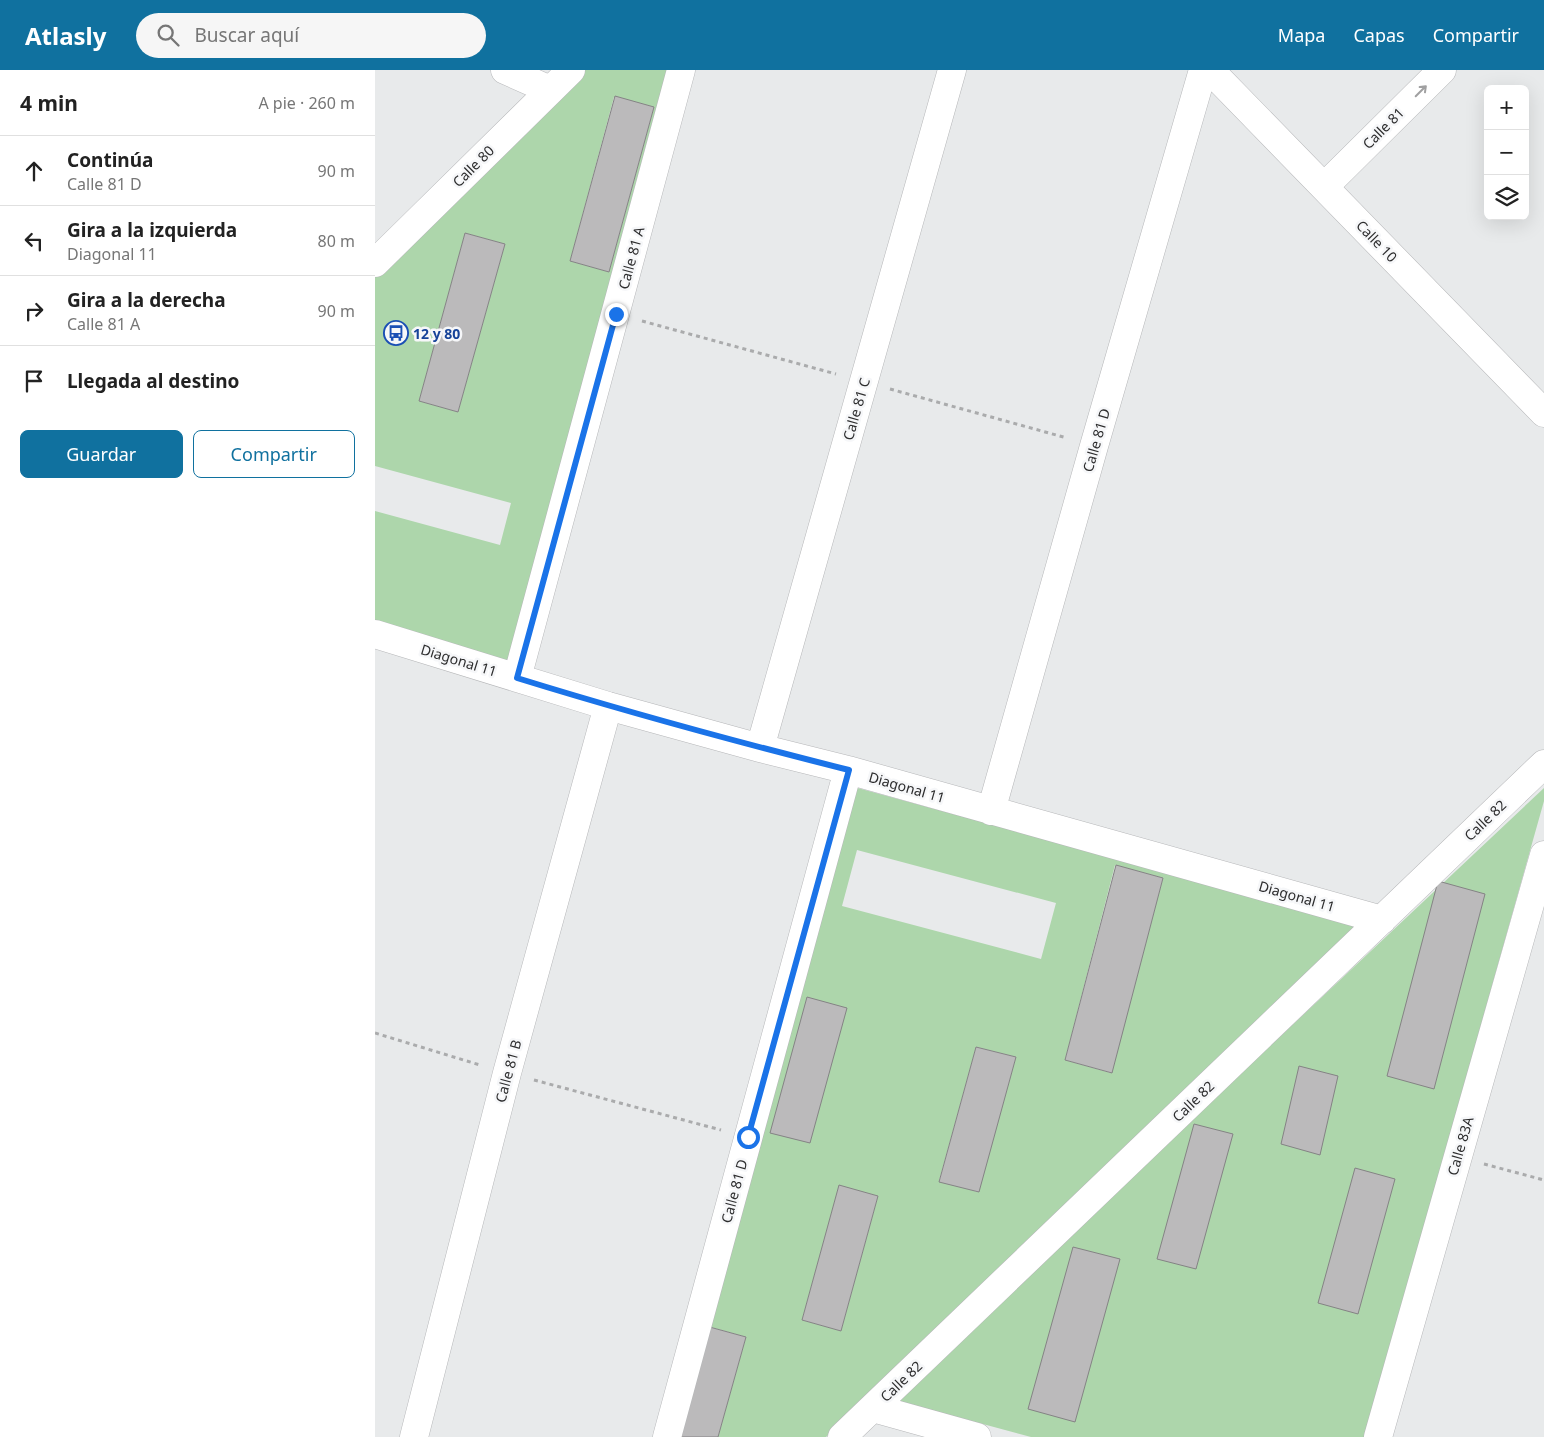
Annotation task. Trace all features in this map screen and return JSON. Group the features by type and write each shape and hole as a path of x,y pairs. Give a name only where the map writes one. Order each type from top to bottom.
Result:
{"street":[{"path":"505,70 550,90"},
{"name":"Calle 80","path":"375,262 571,70"},
{"name":"Calle 81 A","path":"517,678 681,70"},
{"name":"Calle 81 C","path":"761,748 952,70"},
{"name":"Calle 81 D","path":"991,810 1203,70"},
{"name":"Calle 10","path":"1210,70 1544,413"},
{"name":"Calle 81","path":"1324,187 1442,70"},
{"name":"Diagonal 11","path":"375,634 608,706 849,770 1382,920"},
{"name":"Calle 81 B","path":"414,1437 507,1073 608,706"},
{"name":"Calle 82","path":"842,1437 1544,764"},
{"name":"Calle 81 D","path":"667,1437 849,770"},
{"name":"Calle 83A","path":"1378,1437 1544,855"},
{"path":"873,1408 919,1429 977,1437"}],"path":[{"path":"375,1033 507,1073 748,1137"},
{"path":"1457,1157 1544,1180"}],"green space":[{"path":"571,70 681,70 517,678 375,634 375,511 500,545 511,503 375,466 375,263","holes":["614,97 654,107 609,272 570,261","465,233 505,244 458,412 419,401"]},
{"path":"854,787 1368,927 826,1437 718,1437 746,1337 707,1326","holes":["857,850 1056,903 1041,959 842,906","1115,865 1163,878 1111,1073 1065,1060","976,1047 1016,1057 978,1192 939,1181","839,1186 878,1196 841,1331 802,1320"]},
{"path":"1544,788 1544,801 1365,1437 1031,1437 894,1400"}],"building":[{"path":"615,96 654,107 609,272 570,261"},
{"path":"465,233 505,244 458,412 419,401"},
{"path":"1116,865 1163,878 1112,1073 1065,1060"},
{"path":"1438,881 1485,894 1434,1089 1387,1076"},
{"path":"807,997 847,1008 810,1143 770,1133"},
{"path":"976,1047 1016,1057 979,1192 939,1182"},
{"path":"1299,1066 1338,1076 1320,1155 1281,1144"},
{"path":"1194,1124 1233,1134 1196,1269 1157,1259"},
{"path":"1355,1168 1395,1179 1358,1314 1318,1303"},
{"path":"839,1185 878,1196 841,1331 802,1320"},
{"path":"1073,1247 1120,1259 1075,1422 1028,1409"},
{"path":"706,1326 746,1337 718,1437 676,1437"}],"place":[{"name":"12 y 80","path":"396,333"}],"route":[{"path":"616,314 517,678 608,706 849,770 748,1137"}]}
